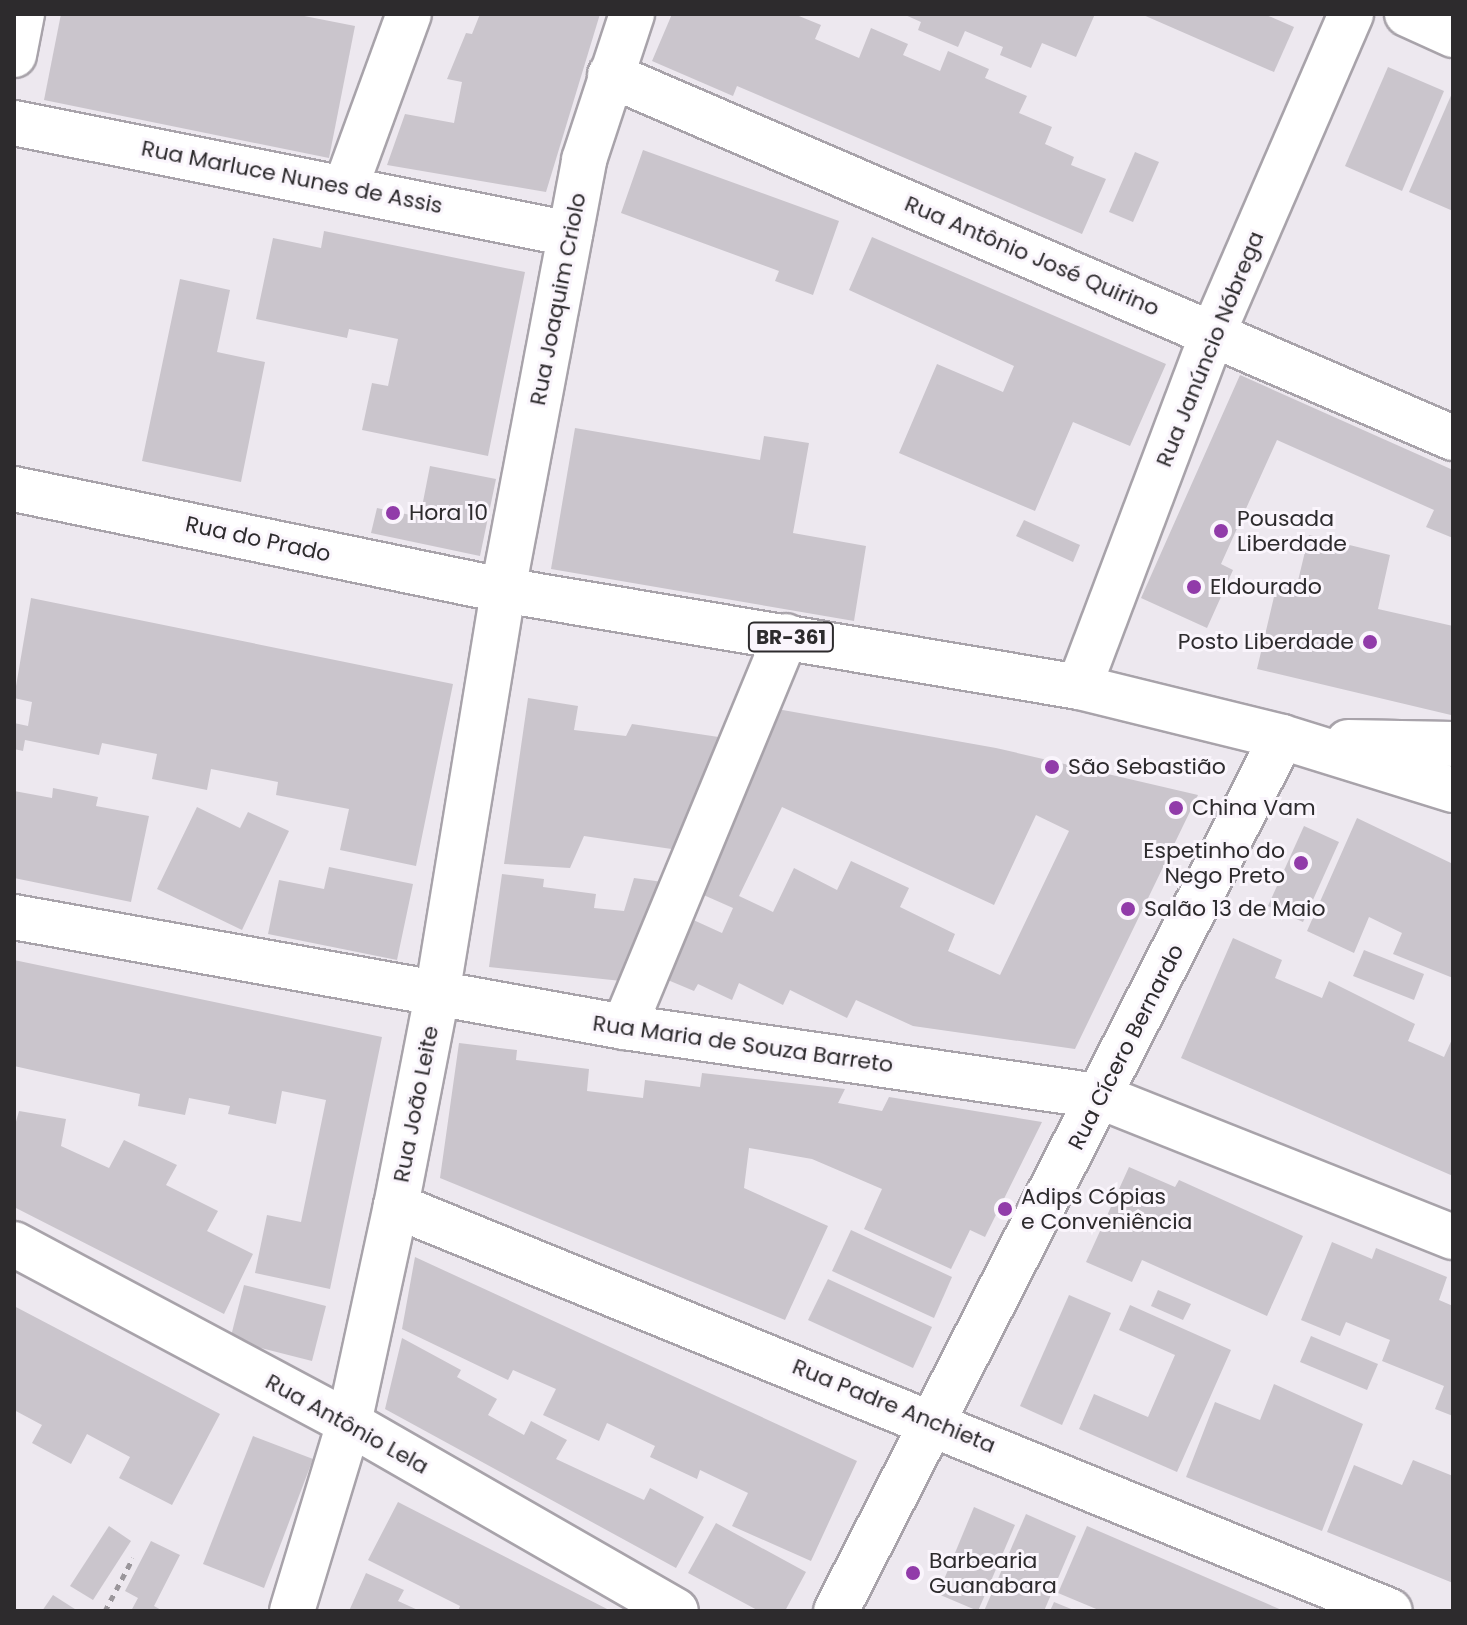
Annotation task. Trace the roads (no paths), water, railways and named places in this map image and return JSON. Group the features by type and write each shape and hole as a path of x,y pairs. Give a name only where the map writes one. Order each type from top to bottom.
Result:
{"street":[{"path":"14,55 22,14"},
{"path":"346,186 409,14"},
{"name":"Rua Joaquim Criolo","path":"503,590 584,160 632,14"},
{"name":"Rua Janúncio Nóbrega","path":"1079,687 1213,333 1351,14"},
{"path":"1407,14 1453,35"},
{"name":"Rua Antônio José Quirino","path":"610,75 1453,438"},
{"name":"Rua Marluce Nunes de Assis","path":"14,123 346,186 570,234"},
{"name":"Rua do Prado","path":"14,489 503,590"},
{"name":"BR-361","path":"503,590 1079,687 1282,737"},
{"name":"Rua João Leite","path":"292,1611 349,1423 396,1206 437,995 503,590"},
{"path":"624,1027 786,636"},
{"path":"1282,737 1453,744"},
{"path":"1282,737 1453,790"},
{"name":"Rua Cícero Bernardo","path":"836,1611 1101,1097 1282,737"},
{"name":"Rua Maria de Souza Barreto","path":"14,917 624,1027 1101,1097 1453,1237"},
{"name":"Rua Padre Anchieta","path":"396,1206 932,1421 1390,1611"},
{"name":"Rua Antônio Lela","path":"14,1244 349,1423 676,1611"}],"place":[{"name":"Hora 10","path":"393,513"},
{"name":"Pousada Liberdade","path":"1221,531"},
{"name":"Eldourado","path":"1194,587"},
{"name":"Posto Liberdade","path":"1370,642"},
{"name":"São Sebastião","path":"1052,767"},
{"name":"China Vam","path":"1176,808"},
{"name":"Espetinho do Nego Preto","path":"1301,863"},
{"name":"Salão 13 de Maio","path":"1128,909"},
{"name":"Adips Cópias e Conveniência","path":"1005,1209"},
{"name":"Barbearia Guanabara","path":"913,1573"}]}
